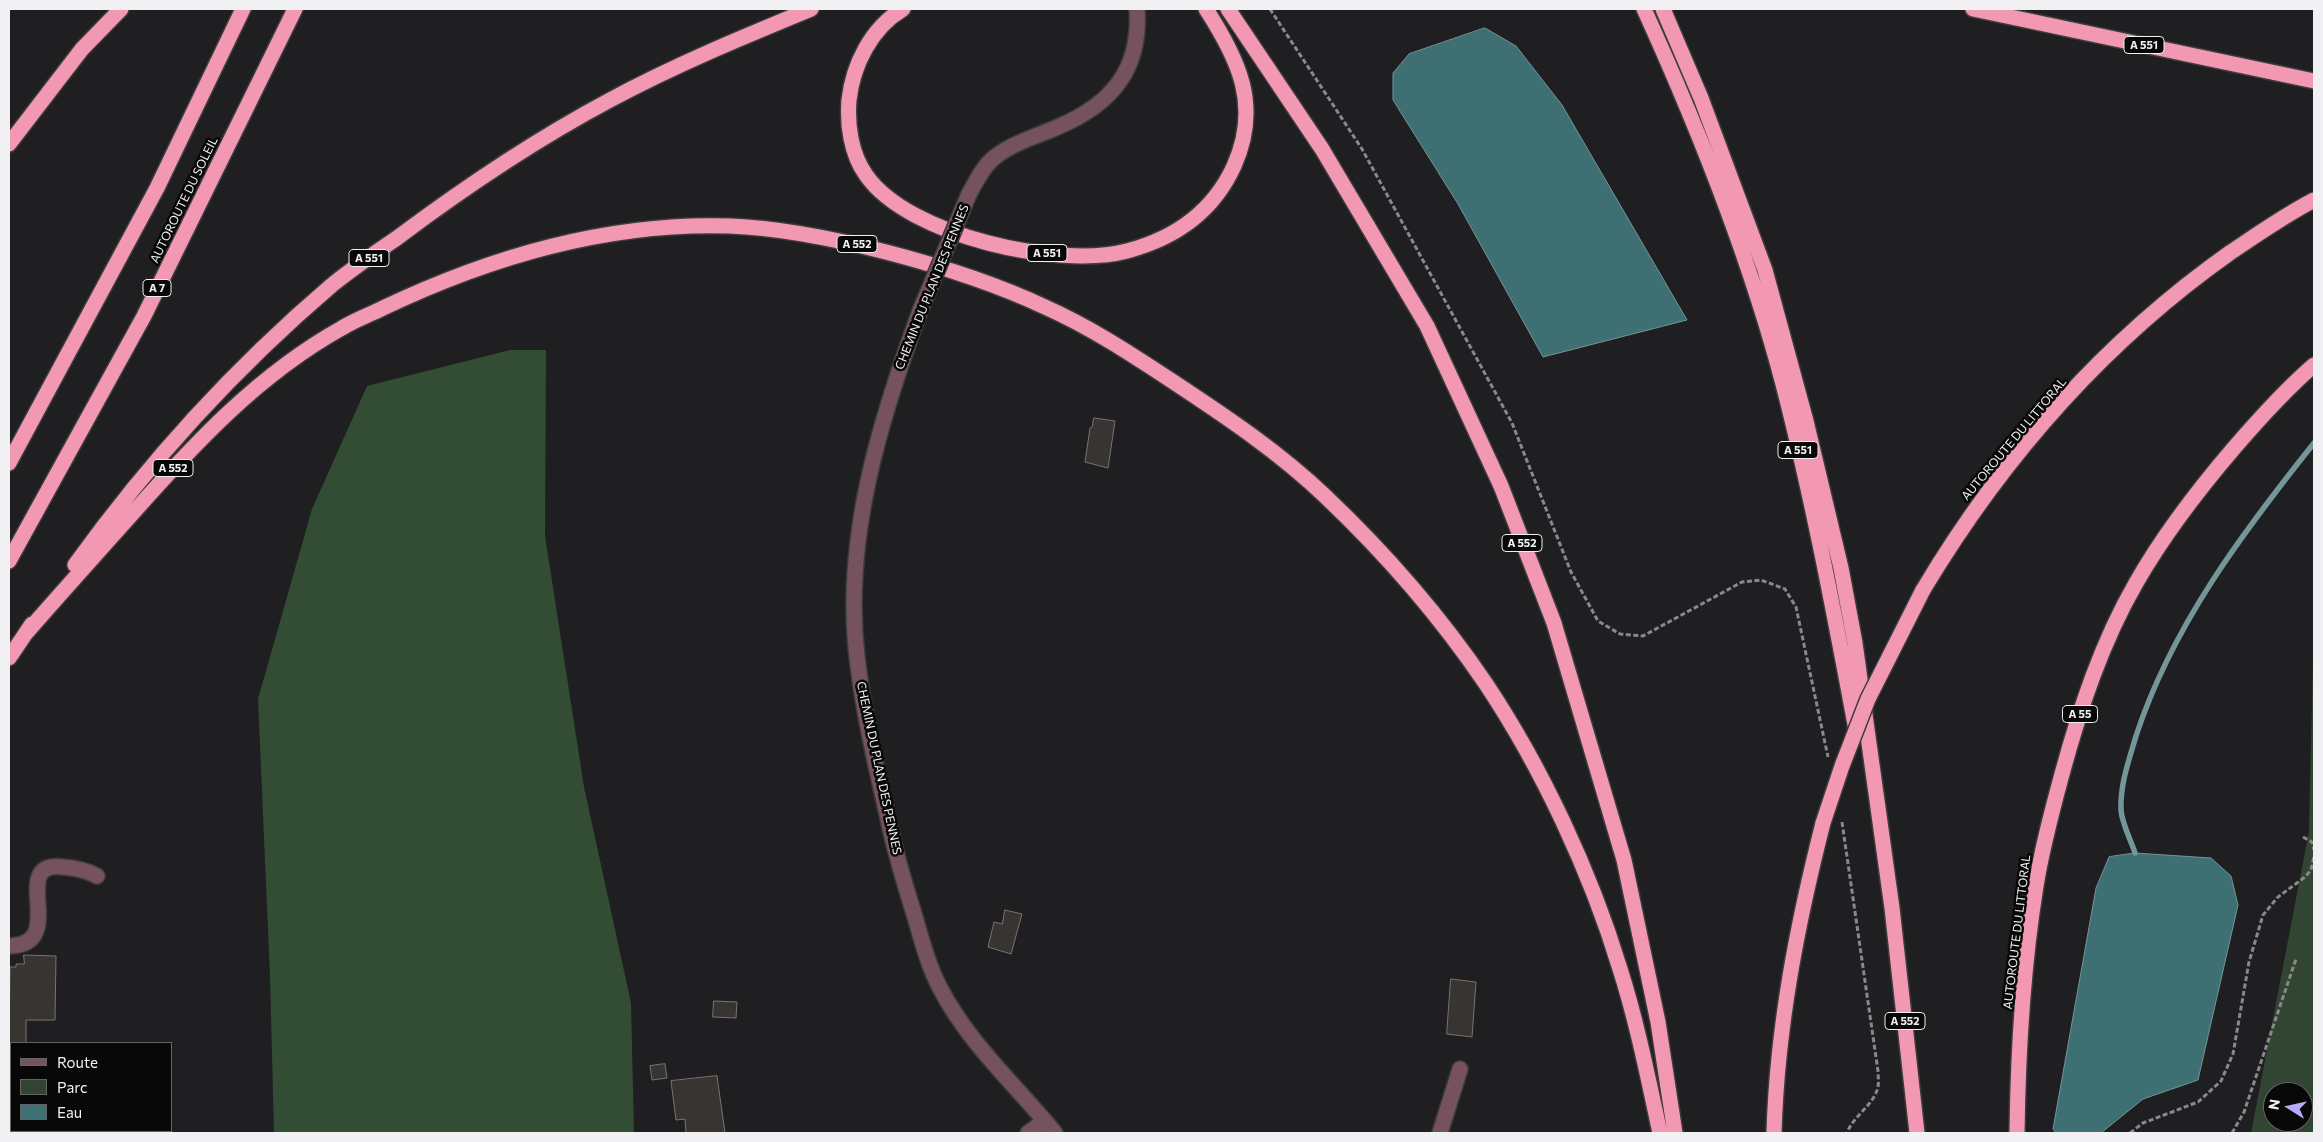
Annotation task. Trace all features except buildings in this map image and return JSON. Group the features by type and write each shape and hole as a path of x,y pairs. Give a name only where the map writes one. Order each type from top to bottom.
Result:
{"highway":[{"path":"9,144 82,49 120,9"},
{"path":"9,463 157,188 243,9"},
{"name":"AUTOROUTE DU SOLEIL","path":"9,561 144,316 295,9"},
{"name":"A 551","path":"9,658 89,545 185,427 241,368 334,284 430,213 525,148 610,100 712,50 811,9"},
{"name":"A 551","path":"903,9 872,38 857,63 850,86 847,119 853,148 866,175 886,197 916,216 974,240 1054,254 1095,256 1127,251 1169,235 1198,217 1213,201 1227,180 1238,156 1246,131 1245,90 1239,70 1222,34 1206,9"},
{"name":"A 552","path":"1228,9 1322,149 1427,326 1500,486 1554,623 1624,860 1658,1022 1675,1133"},
{"name":"A 551","path":"1644,9 1690,110 1724,201 1756,295 1782,384 1829,586 1892,908"},
{"name":"A 552","path":"1663,9 1701,98 1765,270 1806,421 1841,568 1855,643 1892,908 1917,1133"},
{"name":"A 551","path":"1973,9 2314,82"},
{"name":"AUTOROUTE DU LITTORAL","path":"1774,1133 1781,1035 1792,957 1823,823 1842,766 1868,699 1923,590 1993,484 2094,368 2146,318 2207,269 2260,232 2314,200"},
{"name":"A 552","path":"27,632 165,477 236,404 290,361 342,328 429,286 500,260 593,237 678,227 732,226 836,239 958,273 1050,309 1128,352 1232,421 1322,493 1388,561 1449,633 1486,684 1516,732 1553,804 1597,899 1621,971 1644,1060 1660,1133"},
{"name":"AUTOROUTE DU LITTORAL","path":"2017,1133 2022,1002 2036,886 2046,832 2070,745 2091,679 2136,584 2167,533 2208,478 2257,422 2314,365"}],"street":[{"name":"CHEMIN DU PLAN DES PENNES","path":"1056,1133 974,1042 940,988 929,964 895,851 863,700 856,655 854,602 858,540 870,476 885,416 920,310 969,194 982,172 994,157 1011,147 1062,125 1097,107 1110,95 1119,82 1136,47 1137,9"},
{"path":"9,946 25,942 36,930 39,920 37,885 39,874 44,868 53,865 80,868 97,876"},
{"path":"1440,1133 1460,1070"},
{"path":"1028,1133 1045,1120"}],"path":[{"path":"1270,9 1362,149 1507,414 1571,572 1598,620 1620,634 1643,636 1742,582 1761,580 1786,589 1796,607 1829,762"},
{"path":"1841,820 1878,1071 1878,1088 1867,1107 1850,1125 1847,1133"},
{"path":"2303,837 2312,842 2314,850"},
{"path":"2130,1133 2143,1123 2198,1102 2221,1081 2233,1054 2249,962 2263,915 2278,897 2305,877 2311,870 2314,856"},
{"path":"2232,1133 2244,1112 2296,959"}],"green space":[{"path":"510,350 546,350 545,536 584,787 631,1003 634,1133 274,1133 270,976 258,699 312,509 367,386"},
{"path":"2314,618 2314,1133 2251,1133 2309,831"}],"water":[{"path":"1485,28 1516,46 1562,105 1687,320 1543,357 1458,204 1393,100 1393,73 1409,54"},
{"path":"2135,853 2211,858 2231,876 2238,905 2198,1080 2143,1099 2101,1133 2056,1133 2053,1129 2096,888 2109,857"}],"waterway":[{"path":"2135,853 2122,815 2121,800 2126,772 2136,736 2151,695 2189,618 2212,582 2261,511 2314,443"}]}
